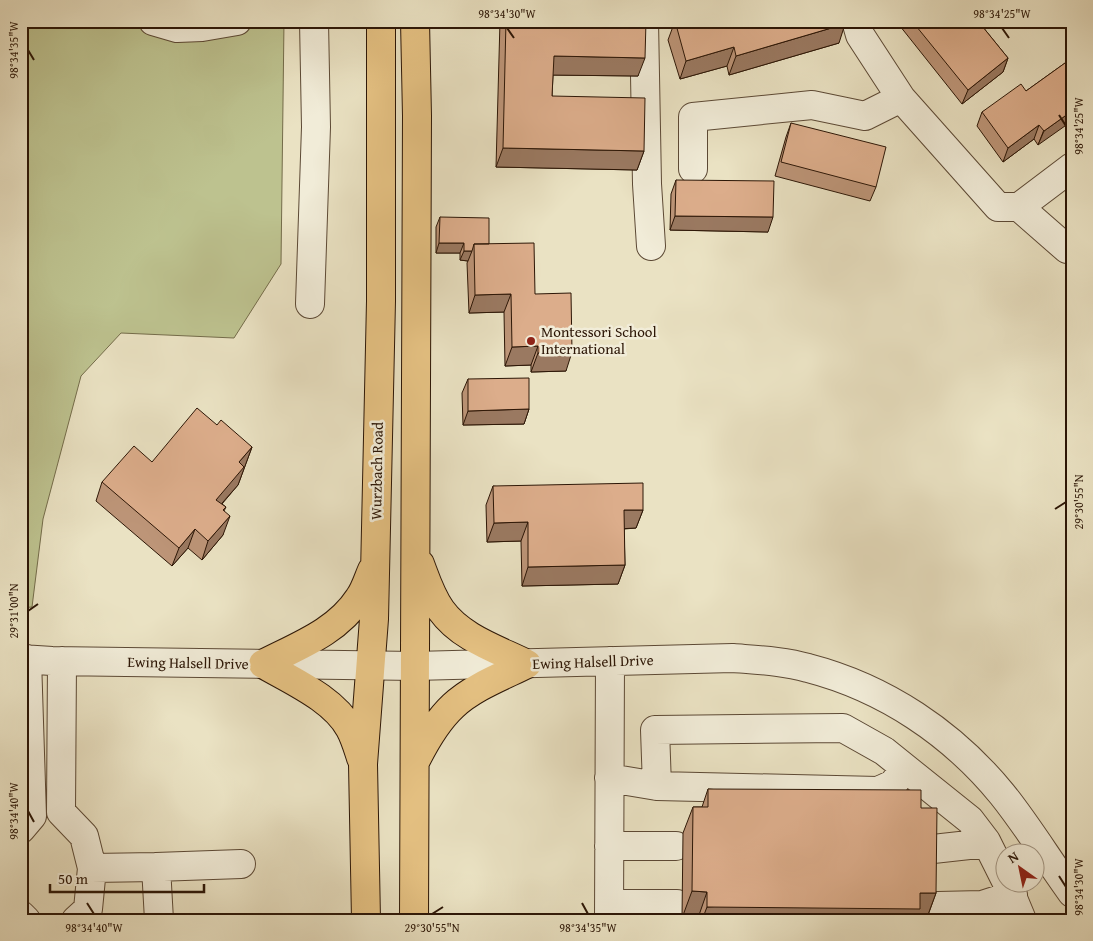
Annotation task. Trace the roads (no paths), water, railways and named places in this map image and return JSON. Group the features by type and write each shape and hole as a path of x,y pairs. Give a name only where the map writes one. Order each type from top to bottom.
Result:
{"main road":[{"name":"Wurzbach Road","path":"366,920 363,764 374,619 381,291 381,21"},
{"path":"414,920 417,116 415,21"},
{"path":"415,549 430,590 441,611 462,632 527,664"},
{"path":"263,664 320,635 345,616 359,598 375,561"},
{"path":"263,664 318,696 340,717 350,729 363,764"},
{"path":"415,762 426,740 453,706 470,693 527,664"}],"street":[{"path":"153,21 177,28 202,27 237,21"},
{"path":"310,304 316,127 314,21"},
{"path":"644,21 647,184 651,246"},
{"path":"856,21 860,35 901,98 998,207 1019,207 1072,167"},
{"path":"694,169 692,117 812,105 865,116 901,98"},
{"path":"1019,207 1066,249 1072,245"},
{"name":"Ewing Halsell Drive","path":"24,659 62,662 415,666 733,658 782,662 838,676 888,698 940,732 979,767 1018,816 1072,892"},
{"path":"24,659 27,822 61,812"},
{"path":"610,661 609,912 677,904"},
{"path":"62,662 61,812 84,836 92,868 84,916"},
{"path":"657,786 655,730 843,728 884,751 970,820 987,843 1012,895 982,905 938,906"},
{"path":"609,778 657,786 878,791 893,784 904,768"},
{"path":"933,848 987,843"},
{"path":"609,846 676,846"},
{"path":"92,868 241,864"},
{"path":"156,867 159,920"},
{"path":"21,915 26,920"}],"place":[{"name":"Montessori School International","path":"531,341"}]}
